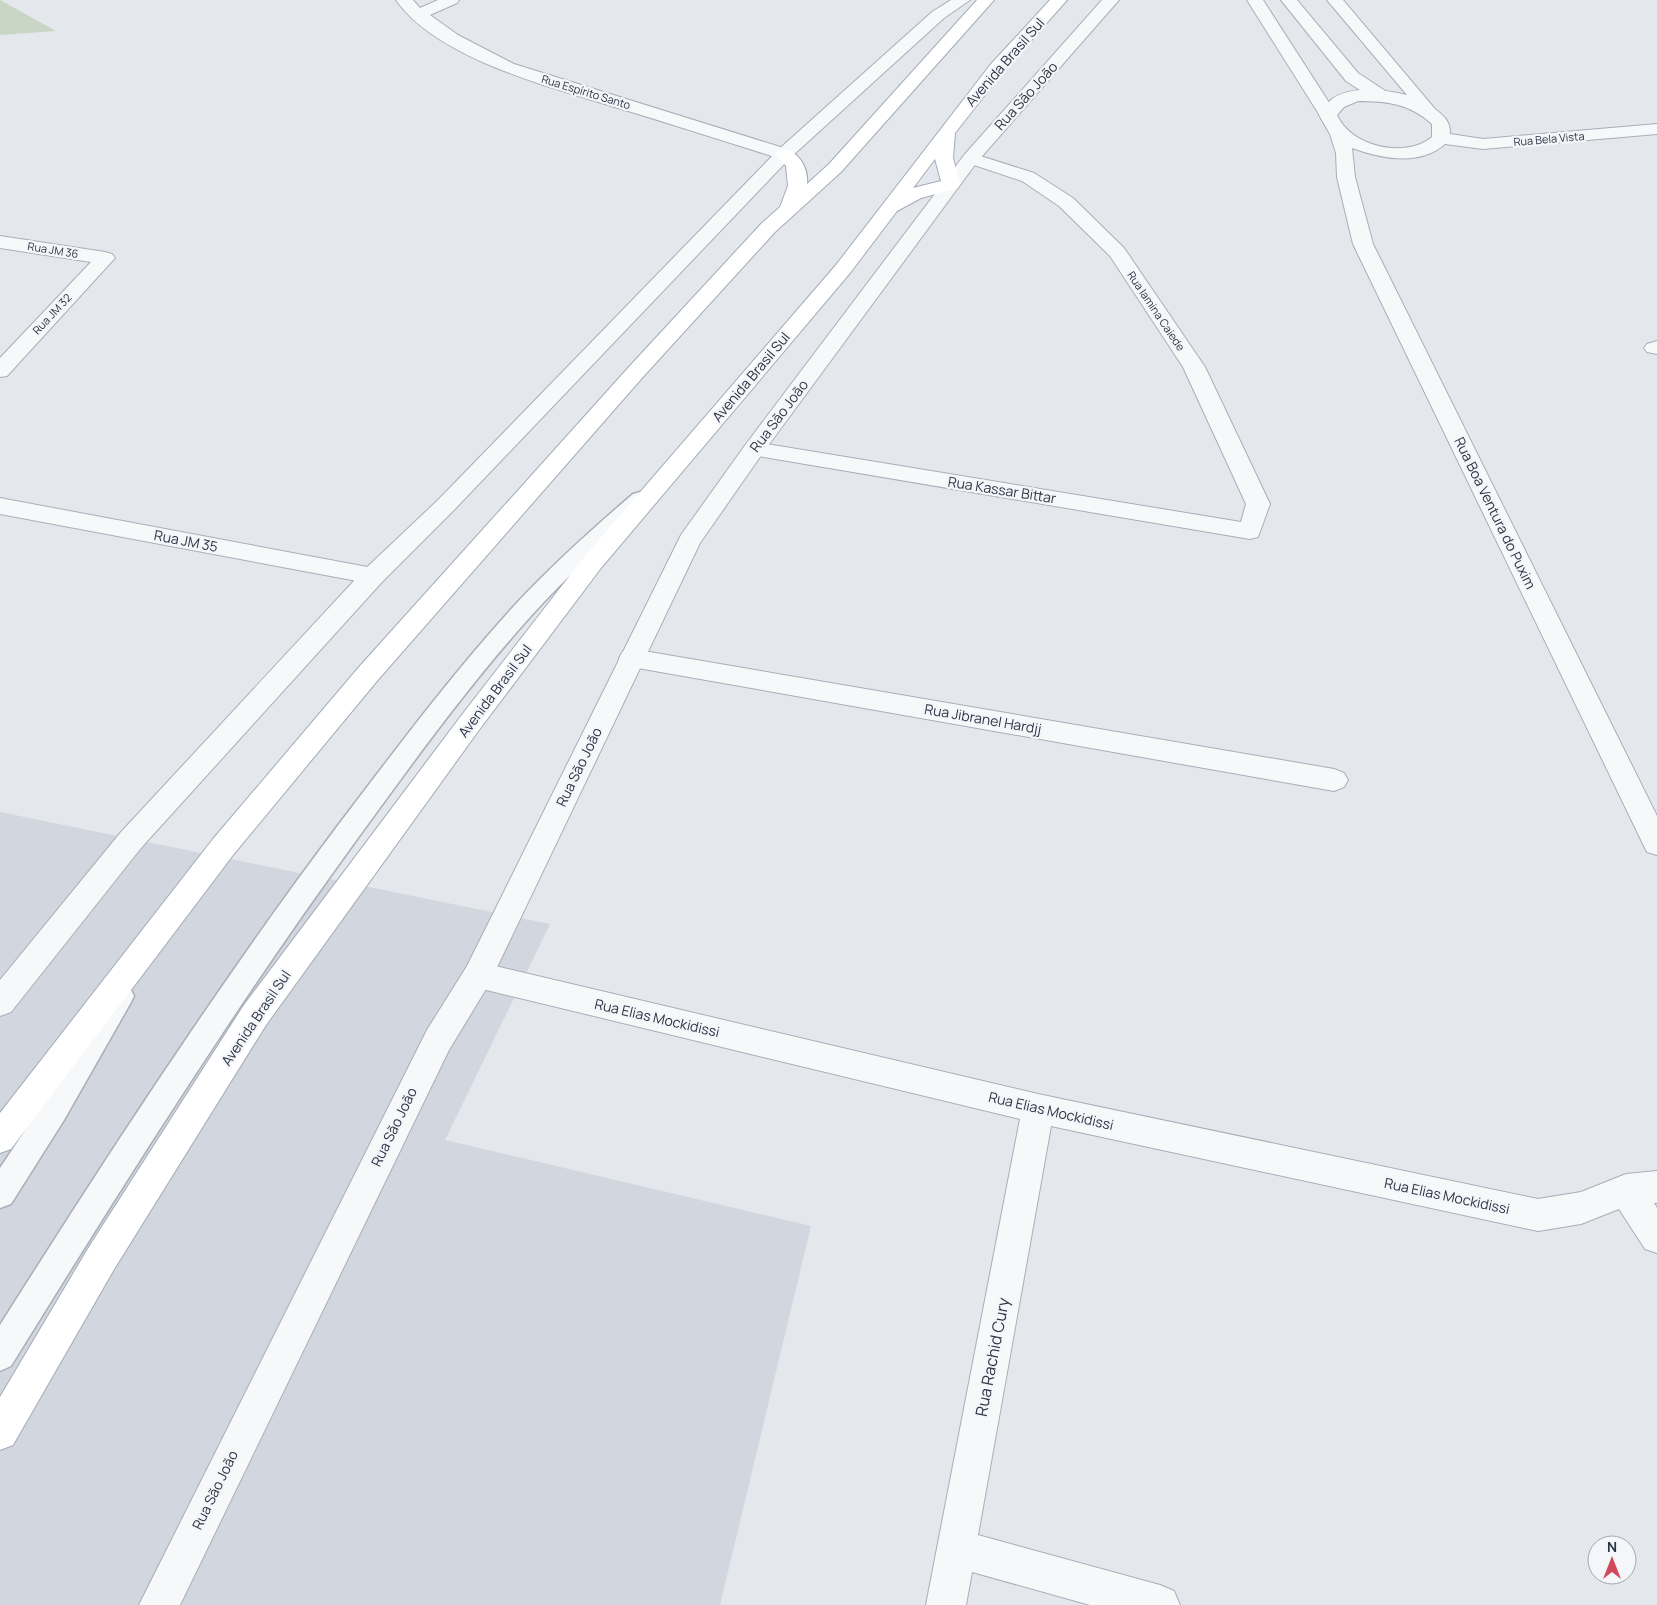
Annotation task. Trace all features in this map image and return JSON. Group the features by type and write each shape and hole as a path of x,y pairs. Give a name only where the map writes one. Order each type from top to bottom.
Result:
{"main road":[{"path":"0,1138 223,847 368,674 642,366 768,228 835,168 986,0"},
{"name":"Avenida Brasil Sul","path":"0,1432 101,1259 255,1015 470,722 593,562 843,269 997,68 1058,0"},
{"path":"886,211 914,194 951,184 944,162 943,147 946,133"},
{"path":"784,154 794,161 798,172 798,187 789,208"}],"street":[{"name":"Rua Espírito Santo","path":"404,0 418,15 465,47 508,68 784,154"},
{"path":"418,15 451,0"},
{"path":"0,1003 131,840 373,576 446,505 784,154 938,16 962,0"},
{"name":"Rua São João","path":"159,1605 438,1040 478,975 688,541 754,449 971,158 1111,0"},
{"name":"Rua Boa Ventura do Puxim","path":"1255,0 1328,115 1330,125 1339,134 1347,165 1346,177 1363,244 1657,844"},
{"path":"1289,0 1352,77 1381,96"},
{"path":"1335,0 1441,123 1441,138 1429,148 1408,152 1383,151 1359,145 1339,134"},
{"path":"1328,115 1338,103 1356,96 1381,96 1406,100 1428,109"},
{"name":"Rua Bela Vista","path":"1441,138 1483,144 1657,129"},
{"path":"1346,177 1359,161 1383,151"},
{"name":"Rua Iamina Caiede","path":"971,158 1028,177 1066,202 1116,252 1194,368 1258,504 1250,531"},
{"name":"Rua JM 36","path":"0,242 105,258"},
{"name":"Rua JM 32","path":"0,371 105,258"},
{"name":"Rua Kassar Bittar","path":"754,449 1250,531"},
{"name":"Rua JM 35","path":"0,506 373,576"},
{"name":"Rua Jibranel Hardjj","path":"632,658 1334,780"},
{"name":"Rua Elias Mockidissi","path":"478,975 1038,1109 1538,1215 1580,1208 1641,1188"},
{"name":"Rua Rachid Cury","path":"946,1605 1038,1109"},
{"path":"1641,1188 1657,1238"},
{"path":"956,1548 1160,1605"}],"lane":[{"path":"0,1355 91,1208 216,1017 328,857 422,733 510,625 593,541 668,475"},
{"path":"0,1194 92,1046 142,954"}],"shaded area":[{"path":"0,812 550,924 445,1140 811,1226 720,1605 0,1605"}],"green space":[{"path":"0,0 56,31 0,35"}]}
